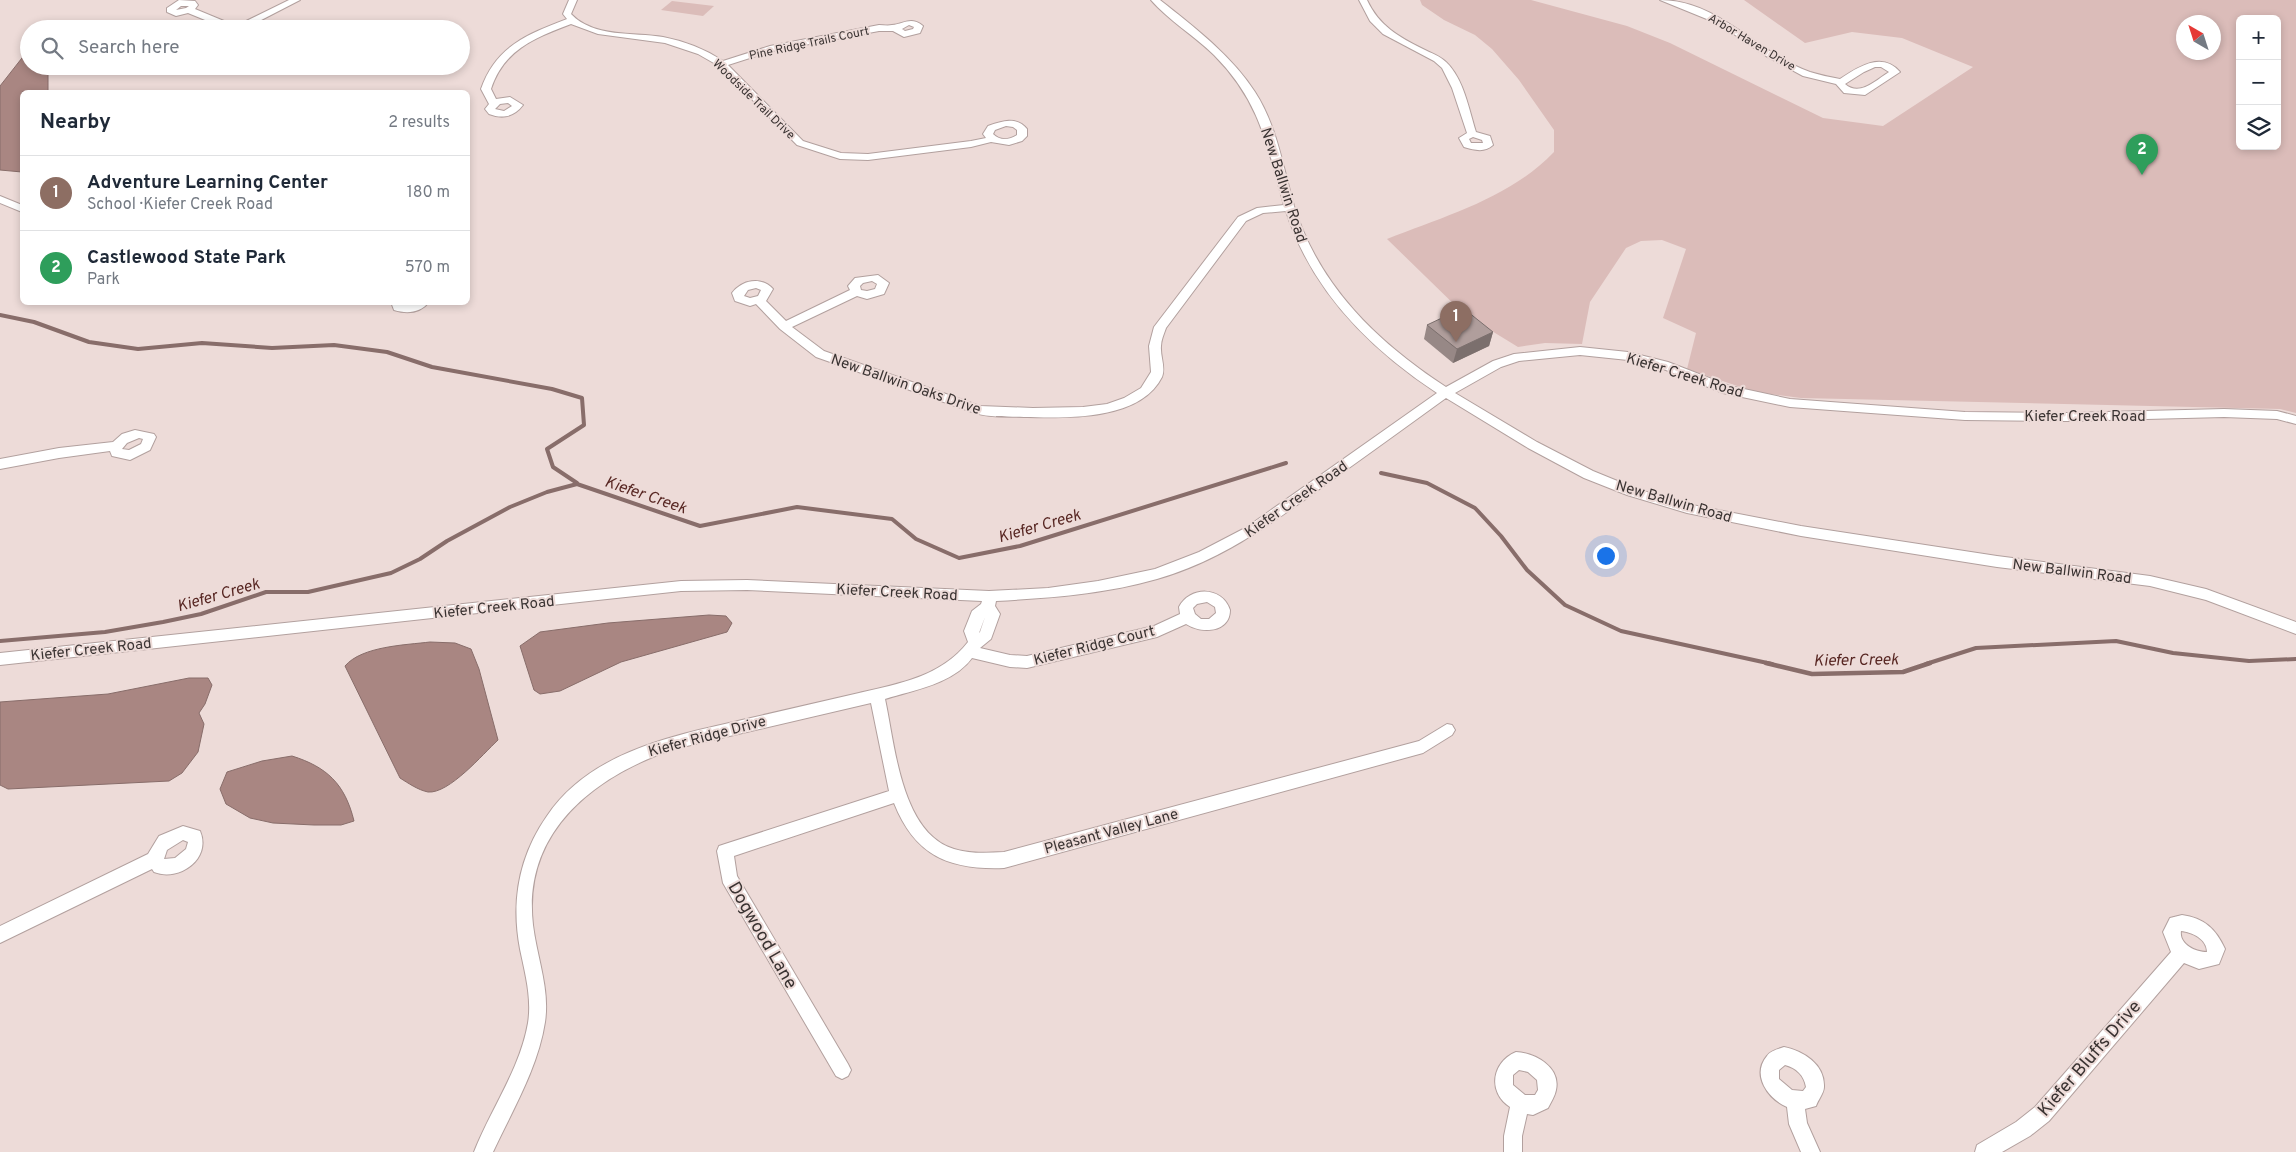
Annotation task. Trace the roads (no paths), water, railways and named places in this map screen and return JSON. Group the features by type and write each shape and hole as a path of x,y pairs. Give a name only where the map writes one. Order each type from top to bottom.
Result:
{"street":[{"path":"255,20 296,0"},
{"path":"494,104 486,89 491,73 500,61 525,40 571,21 567,14 573,0"},
{"name":"New Ballwin Road","path":"1155,0 1207,42 1227,63 1250,93 1262,115 1290,208 1306,251 1328,288 1358,323 1388,351 1445,393 1555,458 1632,492 1773,527 2021,565 2154,582 2239,605 2296,628"},
{"path":"1363,0 1368,15 1381,28 1398,40 1436,59 1449,70 1472,134"},
{"name":"Arbor Haven Drive","path":"1664,0 1686,6 1722,22 1769,54 1806,74 1841,82 1872,64 1886,65 1895,72 1862,93 1847,91 1840,85 1841,82"},
{"path":"189,10 214,20"},
{"name":"Woodside Trail Drive","path":"571,21 594,31 656,38 681,44 706,54 722,64 800,143 825,152 840,156 868,157 971,144 992,139"},
{"name":"Pine Ridge Trails Court","path":"722,64 770,49 879,28 896,28"},
{"path":"0,199 20,208"},
{"name":"New Ballwin Oaks Drive","path":"759,300 784,326 820,354 979,410 992,412 1104,410 1132,400 1150,387 1158,369 1155,346 1160,327 1242,218 1261,210 1290,208"},
{"path":"784,326 856,292"},
{"path":"398,305 398,307 406,309 419,305"},
{"name":"Kiefer Creek Road","path":"0,659 681,586 747,585 989,601 1098,586 1156,574 1204,556 1252,531 1445,393 1497,364 1518,357 1580,351 1628,356 1664,366 1727,390 1790,403 1966,416 2068,417 2224,412 2277,415 2296,420"},
{"path":"0,464 59,452 116,446"},
{"name":"Kiefer Ridge Drive","path":"483,1152 529,1049 535,1029 538,1008 524,913 524,896 536,849 549,826 568,801 593,779 621,761 650,749 877,694 935,678 952,669 986,635 993,614 989,601"},
{"name":"Kiefer Ridge Court","path":"973,648 1010,661 1027,662 1157,631 1188,617"},
{"name":"Pleasant Valley Lane","path":"877,694 898,795 903,811 912,826 932,847 946,855 982,862 1004,860 1423,746 1447,730"},
{"name":"Dogwood Lane","path":"842,1070 729,878 725,851 898,795"},
{"path":"0,935 155,859"},
{"name":"Kiefer Bluffs Drive","path":"1984,1152 2023,1129 2042,1114 2182,952"},
{"path":"1795,1102 1798,1124 1811,1152"},
{"path":"1513,1152 1513,1136 1520,1103"}],"waterway":[{"path":"0,315 34,322 89,342 138,349 202,343 272,348 334,345 387,352 432,367 552,389 582,398 584,425 547,449 553,467 577,483"},
{"name":"Kiefer Creek","path":"0,641 105,632 163,622 201,614 266,592 308,592 391,573 420,559 447,541 510,507 547,492 577,484 700,526 797,507 892,519 916,539 959,558 1020,546 1286,463"},
{"name":"Kiefer Creek","path":"1381,473 1427,483 1475,508 1501,536 1527,570 1565,605 1621,631 1772,664"},
{"name":"Kiefer Creek","path":"1926,664 1976,648 2116,641 2173,653 2249,661 2296,659"},
{"name":"Kiefer Creek","path":"1766,663 1812,674 1903,672 1930,663"}],"place":[{"name":"Castlewood State Park","path":"2142,175"},
{"name":"Adventure Learning Center","path":"1456,342"}]}
